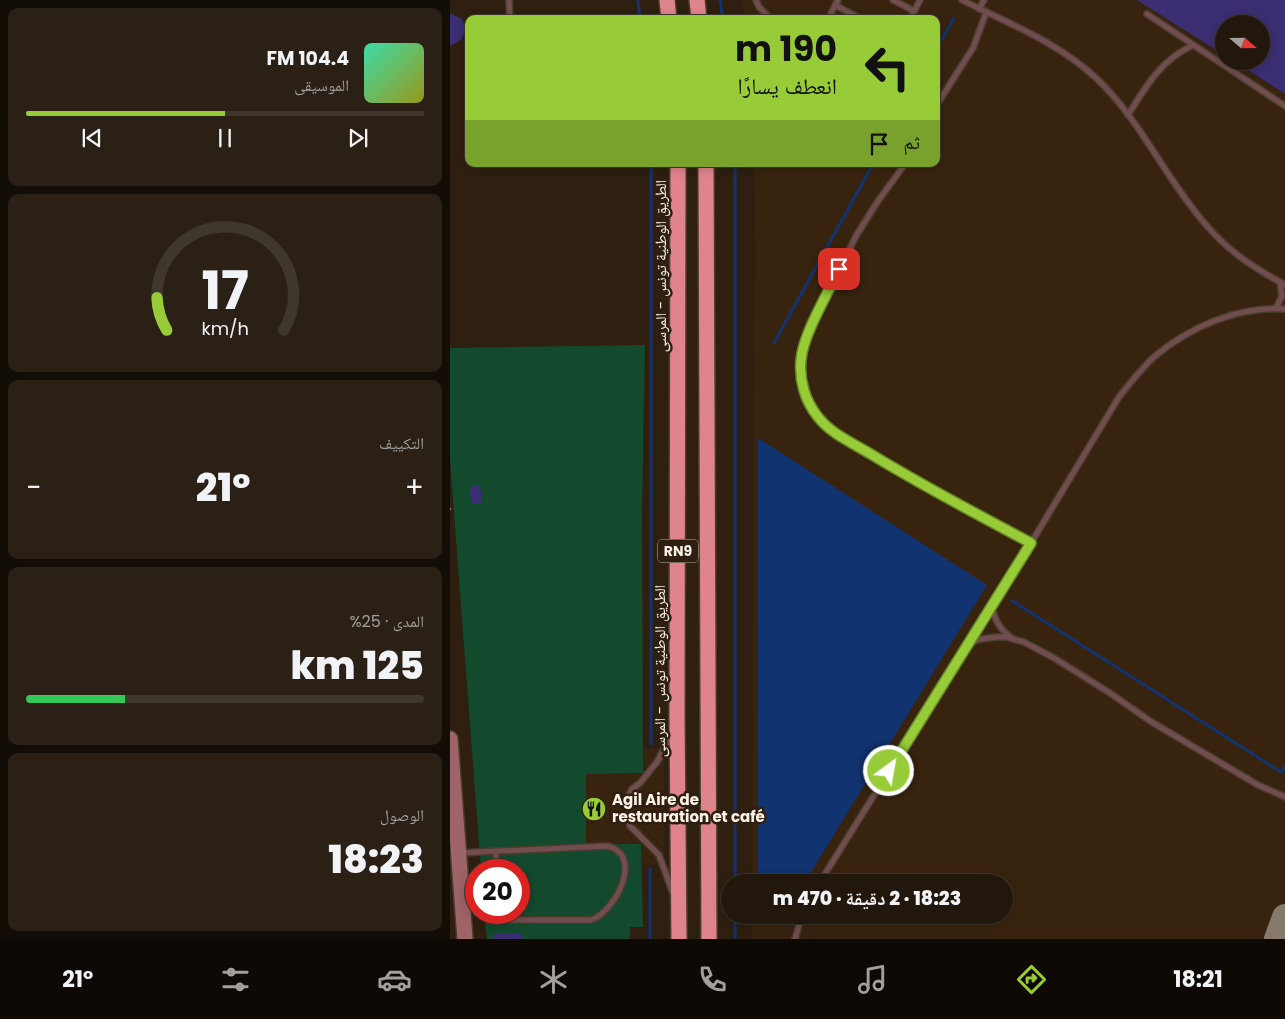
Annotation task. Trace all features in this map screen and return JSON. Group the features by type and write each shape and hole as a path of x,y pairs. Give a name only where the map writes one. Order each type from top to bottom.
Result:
{"highway":[{"path":"697,0 699,15"},
{"name":"الطريق الوطنية تونس - المرسى","path":"678,167 677,716 679,939"},
{"name":"RN9","path":"706,167 708,939"}],"main road":[{"path":"450,739 459,853 465,877"},
{"path":"465,939 466,924"}],"lane":[{"path":"508,0 510,15"},
{"path":"756,0 759,7 767,15"},
{"path":"893,0 914,12"},
{"path":"912,15 920,0"},
{"path":"962,0 1052,46 1075,60 1096,78 1128,115 1206,226 1229,249 1282,284 1282,296 1276,308"},
{"path":"979,9 984,0"},
{"path":"830,15 836,3 854,15"},
{"path":"940,100 973,48 986,13"},
{"path":"1147,14 1285,106"},
{"path":"1128,115 1157,71 1174,55 1193,45"},
{"path":"903,167 856,236 806,339 801,365 804,391 817,416 831,430 928,488 1031,543"},
{"path":"825,874 1031,543 1119,397 1135,376 1154,357 1176,341 1199,328 1224,318 1250,311 1285,308"},
{"path":"992,606 999,626 1015,639 1054,658 1110,692 1150,721 1258,786 1285,797"},
{"path":"969,643 988,637 1015,639"},
{"path":"677,716 671,738 657,762 628,795 630,826 659,855 679,908"},
{"path":"459,853 607,846 615,848 622,856 625,866 624,880 615,899 600,917 591,920 530,920"},
{"path":"496,851 496,859"},
{"path":"795,939 799,924"}],"shaded area":[{"path":"742,0 1138,0 1215,49 1215,70 1248,70 1285,94 1285,939 752,939 752,924 1013,924 1013,874 752,874 755,167 940,167 940,15 744,15"},
{"path":"664,748 664,864 641,865 641,844 586,844 586,773 643,773 643,749"}],"green space":[{"path":"645,345 642,512 643,773 586,774 586,844 641,844 643,927 630,927 630,939 487,939 485,924 530,924 530,859 480,859 450,460 450,348"}],"water":[{"path":"758,438 987,585 810,874 758,874"}],"building":[{"path":"1137,0 1285,0 1285,94 1248,70 1270,70 1270,15 1215,15 1215,49"},
{"path":"450,13 462,19 465,33 460,41 450,46"},
{"path":"471,485 481,485 480,491 483,494 481,504 472,504 469,494"},
{"path":"494,934 522,934 523,939 494,939"}],"waterway":[{"path":"638,0 640,15"},
{"path":"720,0 722,15"},
{"path":"940,43 954,18"},
{"path":"651,167 651,744"},
{"path":"735,167 735,874"},
{"path":"774,343 871,167"},
{"path":"1011,600 1281,772 1285,766"},
{"path":"650,869 650,939"},
{"path":"735,924 735,939"}],"taxiway":[{"path":"1277,939 1285,917"}],"place":[{"name":"Agil Aire de restauration et café","path":"594,809"}],"route":[{"path":"839,269 806,339 801,360 801,381 807,400 817,416 831,430 928,488 1031,543 889,771"}]}
